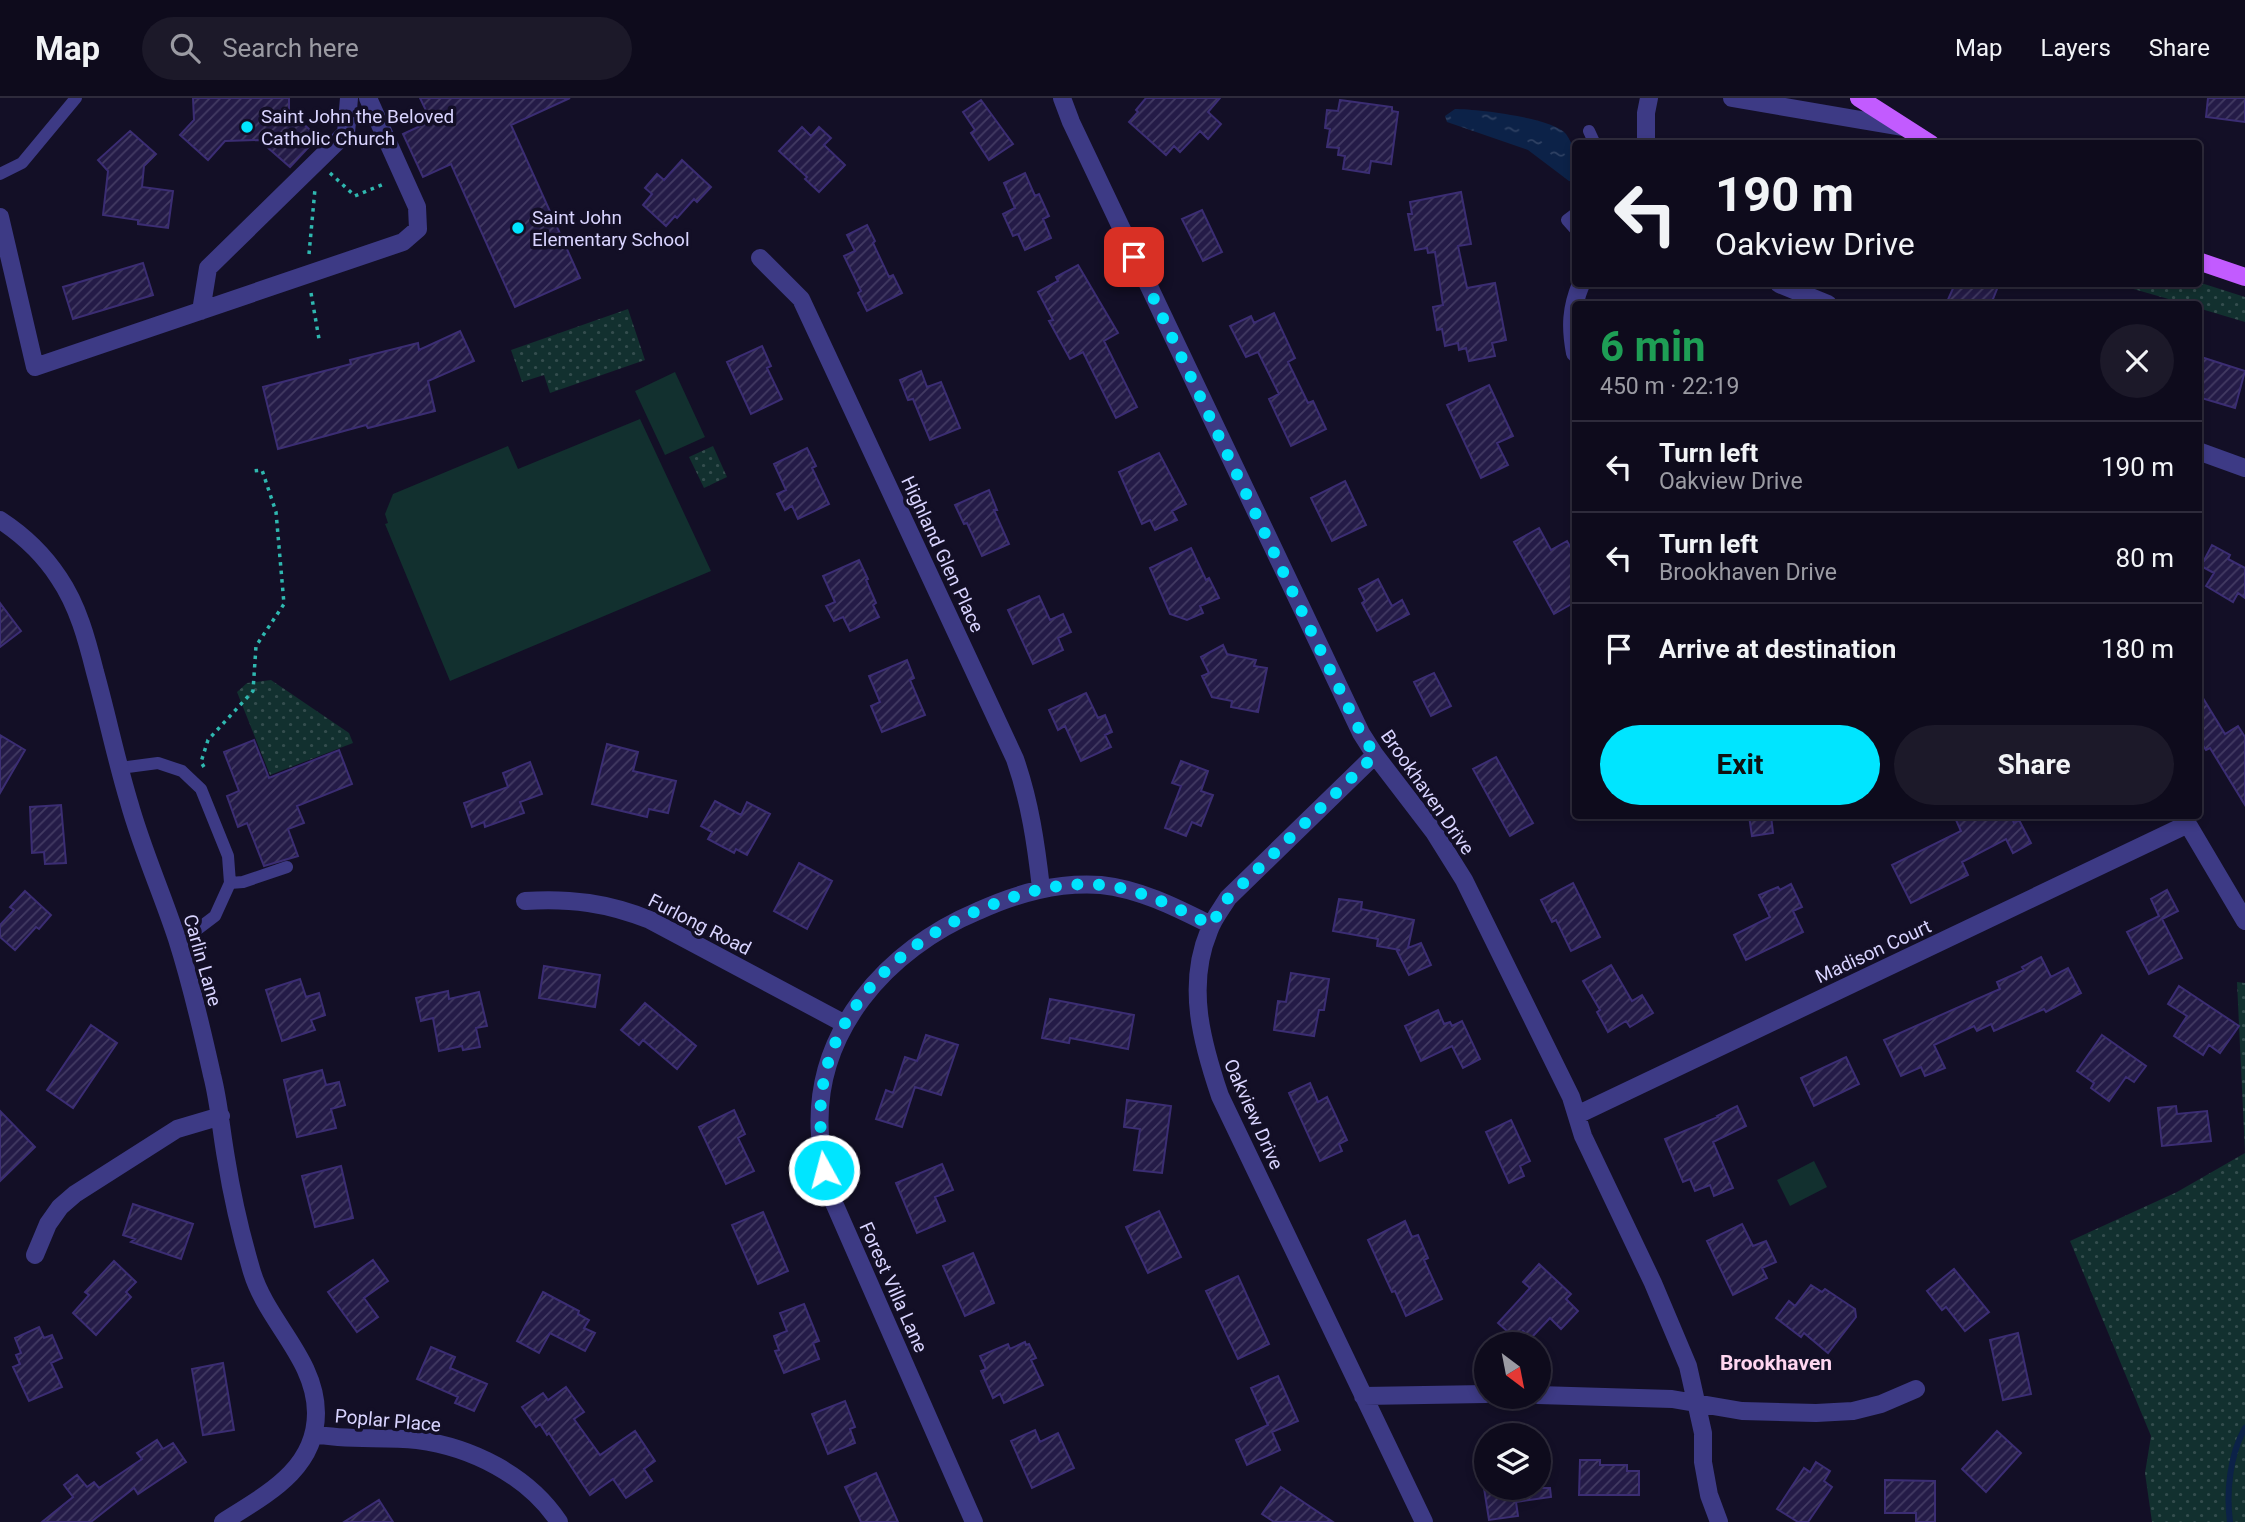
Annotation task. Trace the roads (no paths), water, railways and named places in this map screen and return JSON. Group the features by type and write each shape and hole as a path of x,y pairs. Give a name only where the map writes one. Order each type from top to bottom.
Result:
{"main road":[{"path":"1859,98 1924,140"},
{"path":"2202,262 2245,276"}],"street":[{"path":"201,311 208,268 346,133 349,98"},
{"path":"0,217 35,367 403,242 418,229 417,207 368,98"},
{"name":"Brookhaven Drive","path":"1062,98 1361,733 1434,832 1464,880 1571,1097 1583,1136 1666,1312 1688,1366 1703,1433 1703,1462 1709,1495 1719,1522"},
{"path":"1646,140 1646,113 1650,98"},
{"path":"1732,98 1902,127"},
{"name":"Highland Glen Place","path":"760,258 801,299 1015,760 1032,819 1041,888"},
{"path":"1786,287 1821,301"},
{"path":"1572,310 1572,336"},
{"path":"2202,453 2245,468"},
{"name":"Carlin Lane","path":"0,520 48,562 72,602 86,638 135,825 178,944 213,1076 231,1186 252,1273 260,1293 305,1367 313,1389 316,1412 314,1434"},
{"name":"Oakview Drive","path":"1375,755 1228,898 1211,925 1199,959 1199,1019 1205,1054 1220,1096 1424,1522"},
{"path":"2185,820 2245,921"},
{"name":"Madison Court","path":"1577,1115 2185,820"},
{"name":"Forest Villa Lane","path":"974,1522 834,1203 824,1170 820,1134 821,1099 827,1069 845,1024 873,984 898,959 928,937 1005,899 1041,888 1073,884 1104,886 1160,900 1211,925"},
{"name":"Furlong Road","path":"525,901 558,899 591,902 625,910 650,920 845,1024"},
{"path":"35,1255 48,1224 60,1207 75,1194 177,1129 221,1116"},
{"path":"1551,1395 1672,1399 1742,1411 1816,1413 1853,1412 1916,1389"},
{"path":"1363,1396 1474,1394"},
{"path":"223,1522 293,1474 305,1456 314,1434"},
{"name":"Poplar Place","path":"314,1434 338,1439 414,1440 446,1445 504,1470 533,1493 559,1522"}],"lane":[{"path":"0,174 22,163 76,98"},
{"path":"1589,131 1593,140"},
{"path":"120,768 158,763 182,771 201,789 229,856 230,883 215,916 178,944"},
{"path":"230,883 243,882 287,867"}],"water":[{"path":"1455,109 1480,111 1531,119 1559,128 1572,145 1572,182 1528,150 1447,122 1445,116"}],"waterway":[{"path":"2230,1522 2230,1474 2245,1428"}],"place":[{"name":"Saint John the Beloved Catholic Church","path":"247,127"},
{"name":"Saint John Elementary School","path":"518,228"}],"district":[{"name":"Brookhaven","path":"1776,1363"}]}
